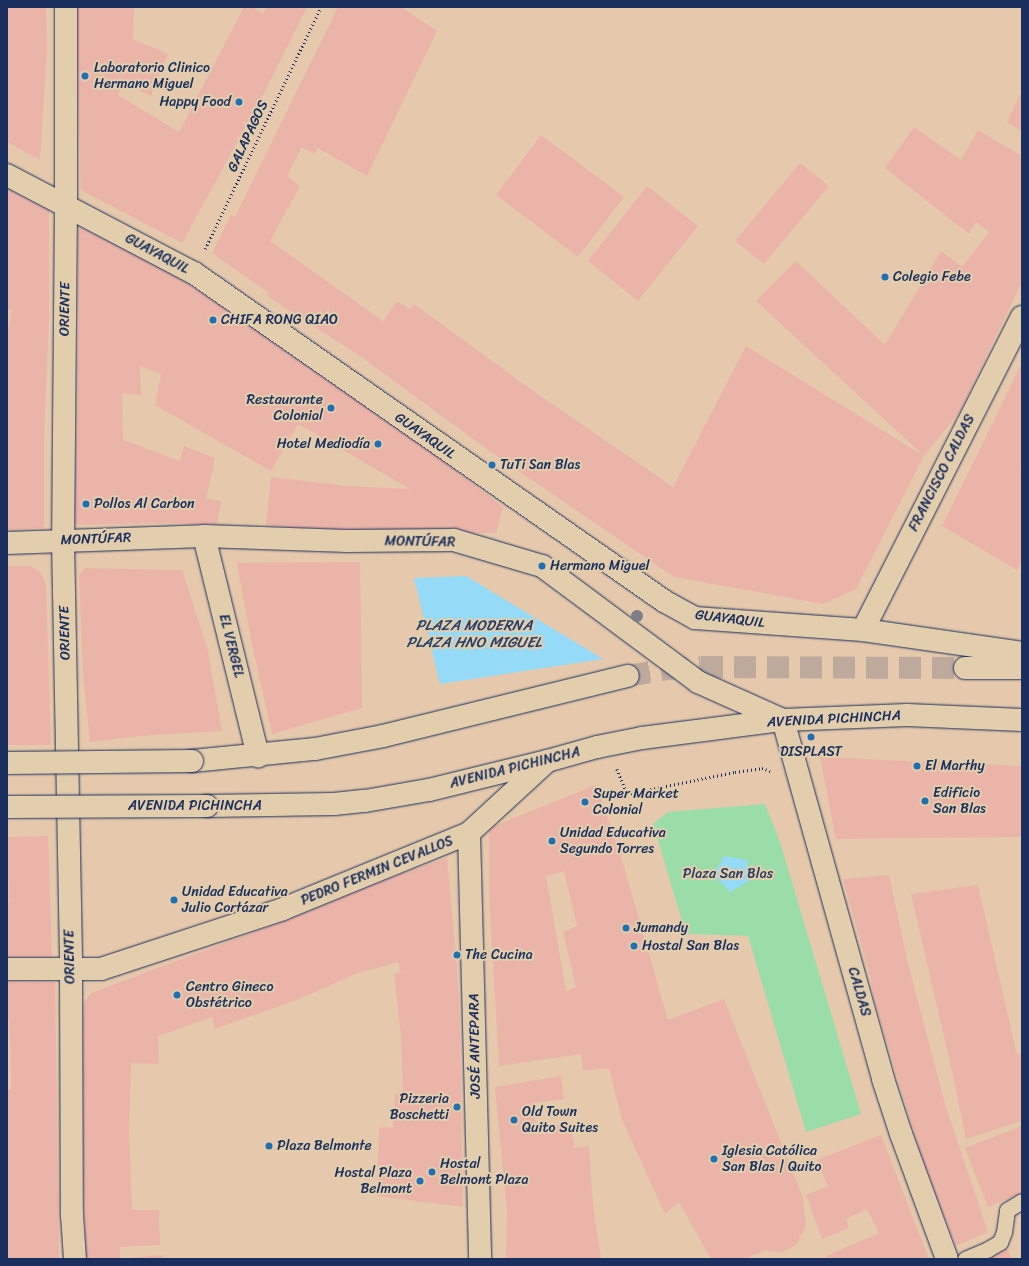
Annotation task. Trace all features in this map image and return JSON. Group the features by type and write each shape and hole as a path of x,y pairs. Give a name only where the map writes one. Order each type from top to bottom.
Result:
{"street":[{"name":"ORIENTE","path":"66,7 63,540 71,970 72,1215 75,1259"},
{"name":"GUAYAQUIL","path":"7,175 194,273 664,602 695,618 862,630 1022,653"},
{"name":"FRANCISCO CALDAS","path":"862,630 1022,316"},
{"name":"MONTÚFAR","path":"7,542 204,536 347,541 454,540 542,566 698,682 783,720"},
{"name":"EL VERGEL","path":"204,536 258,756"},
{"path":"966,668 1022,668"},
{"path":"7,763 192,761 258,756 315,749 383,736 628,676"},
{"name":"AVENIDA PICHINCHA","path":"7,807 207,806 334,804 365,802 429,790 608,745 686,732 783,720 907,715 1022,720"},
{"name":"CALDAS","path":"783,720 883,1079 901,1134 947,1259"},
{"path":"469,833 547,761"},
{"name":"PEDRO FERMIN CEVALLOS","path":"7,969 102,969 283,909 469,833"},
{"name":"JOSÉ ANTEPARA","path":"469,833 480,1259"}],"lane":[{"path":"965,1259 1000,1242 1004,1232 1007,1210 1022,1201"}],"path":[{"name":"GALAPAGOS","path":"194,273 321,7"},
{"path":"608,745 627,794 762,768 772,771 775,775"}],"green space":[{"name":"Plaza San Blas","path":"765,804 780,842 861,1114 806,1132 748,936 686,934 653,824 668,812"}],"water":[{"name":"PLAZA MODERNA PLAZA HNO MIGUEL","path":"466,576 603,659 440,684 414,578"},
{"path":"724,856 747,860 749,881 730,892 714,875"}],"building":[{"path":"7,7 46,7 47,49 40,160 7,142"},
{"path":"75,7 134,7 133,39 168,54 151,96 123,82 118,95 179,132 244,7 252,7 263,14 267,7 307,7 262,97 182,243 81,190"},
{"path":"338,7 401,7 437,31 367,176 318,148 315,154 302,147 287,176 300,186 270,241 383,321 397,301 410,309 414,304 529,388 673,487 746,346 924,456 856,589 823,604 674,577 488,450 360,356 267,296 269,293 212,253 231,215 235,217"},
{"path":"1022,91 1022,132 1007,122"},
{"path":"914,127 961,160 978,130 1022,156 1022,282 959,413 924,456 756,301 796,261 885,345 941,251 962,267 989,232 976,222 969,234 885,168"},
{"path":"541,135 624,197 578,257 496,195"},
{"path":"800,163 829,186 764,264 735,241"},
{"path":"647,186 698,226 638,301 588,261"},
{"path":"7,189 49,210 49,317 44,439 44,528 7,530 7,336 12,310 7,309"},
{"path":"78,226 165,269 236,315 430,450 503,507 496,533 347,532 266,525 271,477 349,486 410,489 298,424 271,471 155,405 161,374 140,366 141,395 122,394 123,440 180,461 184,446 215,458 206,499 221,501 217,525 167,523 73,525 78,392"},
{"path":"1022,363 1022,464 1020,468 1022,469 1022,559 1017,570 942,526"},
{"path":"360,562 362,708 272,734 251,640 237,563"},
{"path":"7,566 31,566 40,572 46,584 51,745 7,745"},
{"path":"85,568 182,570 207,647 222,731 140,736 90,742 83,673 79,575"},
{"name":"Edificio San Blas","path":"820,757 1022,766 1022,837 836,839"},
{"path":"596,785 620,853 668,1020 724,999 803,1198 806,1226 796,1245 780,1253 765,1250 745,1259 711,1259 679,1202 665,1214 622,1120 609,1068 583,1071 581,1054 499,1066 489,895 489,828","holes":["564,871 577,926 563,932 576,987 566,991 546,876"]},
{"path":"48,836 52,959 7,958 7,902 9,902 7,837"},
{"path":"447,858 457,966 460,1030 463,1207 377,1196 379,1127 393,1128 395,1094 403,1093 401,1035 394,974 401,973 398,962 358,973 299,999 215,1029 212,1017 158,1036 159,1064 131,1063 129,1132 132,1210 159,1210 160,1245 120,1247 120,1259 86,1259 81,1129 82,1006 91,993 297,916 380,881"},
{"path":"889,875 908,964 945,1104 988,1232 956,1246 924,1166 874,999 870,976 843,879"},
{"path":"978,885 1017,1055 1022,1053 1022,1121 966,1139 952,1071 911,894"},
{"path":"7,981 55,982 59,1259 7,1259 7,1090 11,1090 11,1075 9,1019 7,1019"},
{"path":"561,1076 564,1099 533,1103 536,1128 571,1123 574,1148 589,1146 593,1205 601,1259 506,1259 507,1212 495,1087"},
{"path":"1022,1126 1022,1193 988,1207 965,1148"},
{"path":"881,1135 929,1259 828,1259 826,1256 879,1233 867,1209 846,1219 849,1228 822,1239 806,1195 828,1186 817,1160"},
{"path":"1006,1246 1012,1259 983,1259"},
{"path":"163,1255 163,1259 127,1259 127,1258"}],"tunnel":[{"path":"628,676 666,669 701,667 965,668"}],"place":[{"name":"Laboratorio Clinico Hermano Miguel","path":"85,76"},
{"name":"Happy Food","path":"239,102"},
{"name":"Colegio Febe","path":"885,277"},
{"name":"CHIFA RONG QIAO","path":"213,320"},
{"name":"Restaurante Colonial","path":"331,408"},
{"name":"Hotel Mediodía","path":"378,444"},
{"name":"TuTi San Blas","path":"492,465"},
{"name":"Pollos Al Carbon","path":"86,504"},
{"name":"Hermano Miguel","path":"542,566"},
{"name":"DISPLAST","path":"811,737"},
{"name":"El Marthy","path":"917,766"},
{"name":"Edificio San Blas","path":"925,801"},
{"name":"Super Market Colonial","path":"585,802"},
{"name":"Unidad Educativa Segundo Torres","path":"552,841"},
{"name":"Unidad Educativa Julio Cortázar","path":"174,900"},
{"name":"Jumandy","path":"626,928"},
{"name":"Hostal San Blas","path":"634,946"},
{"name":"The Cucina","path":"457,955"},
{"name":"Centro Gineco Obstétrico","path":"177,995"},
{"name":"Pizzeria Boschetti","path":"457,1107"},
{"name":"Old Town Quito Suites","path":"514,1120"},
{"name":"Plaza Belmonte","path":"269,1146"},
{"name":"Iglesia Católica San Blas | Quito","path":"714,1159"},
{"name":"Hostal Belmont Plaza","path":"432,1172"},
{"name":"Hostal Plaza Belmont","path":"420,1181"}]}
